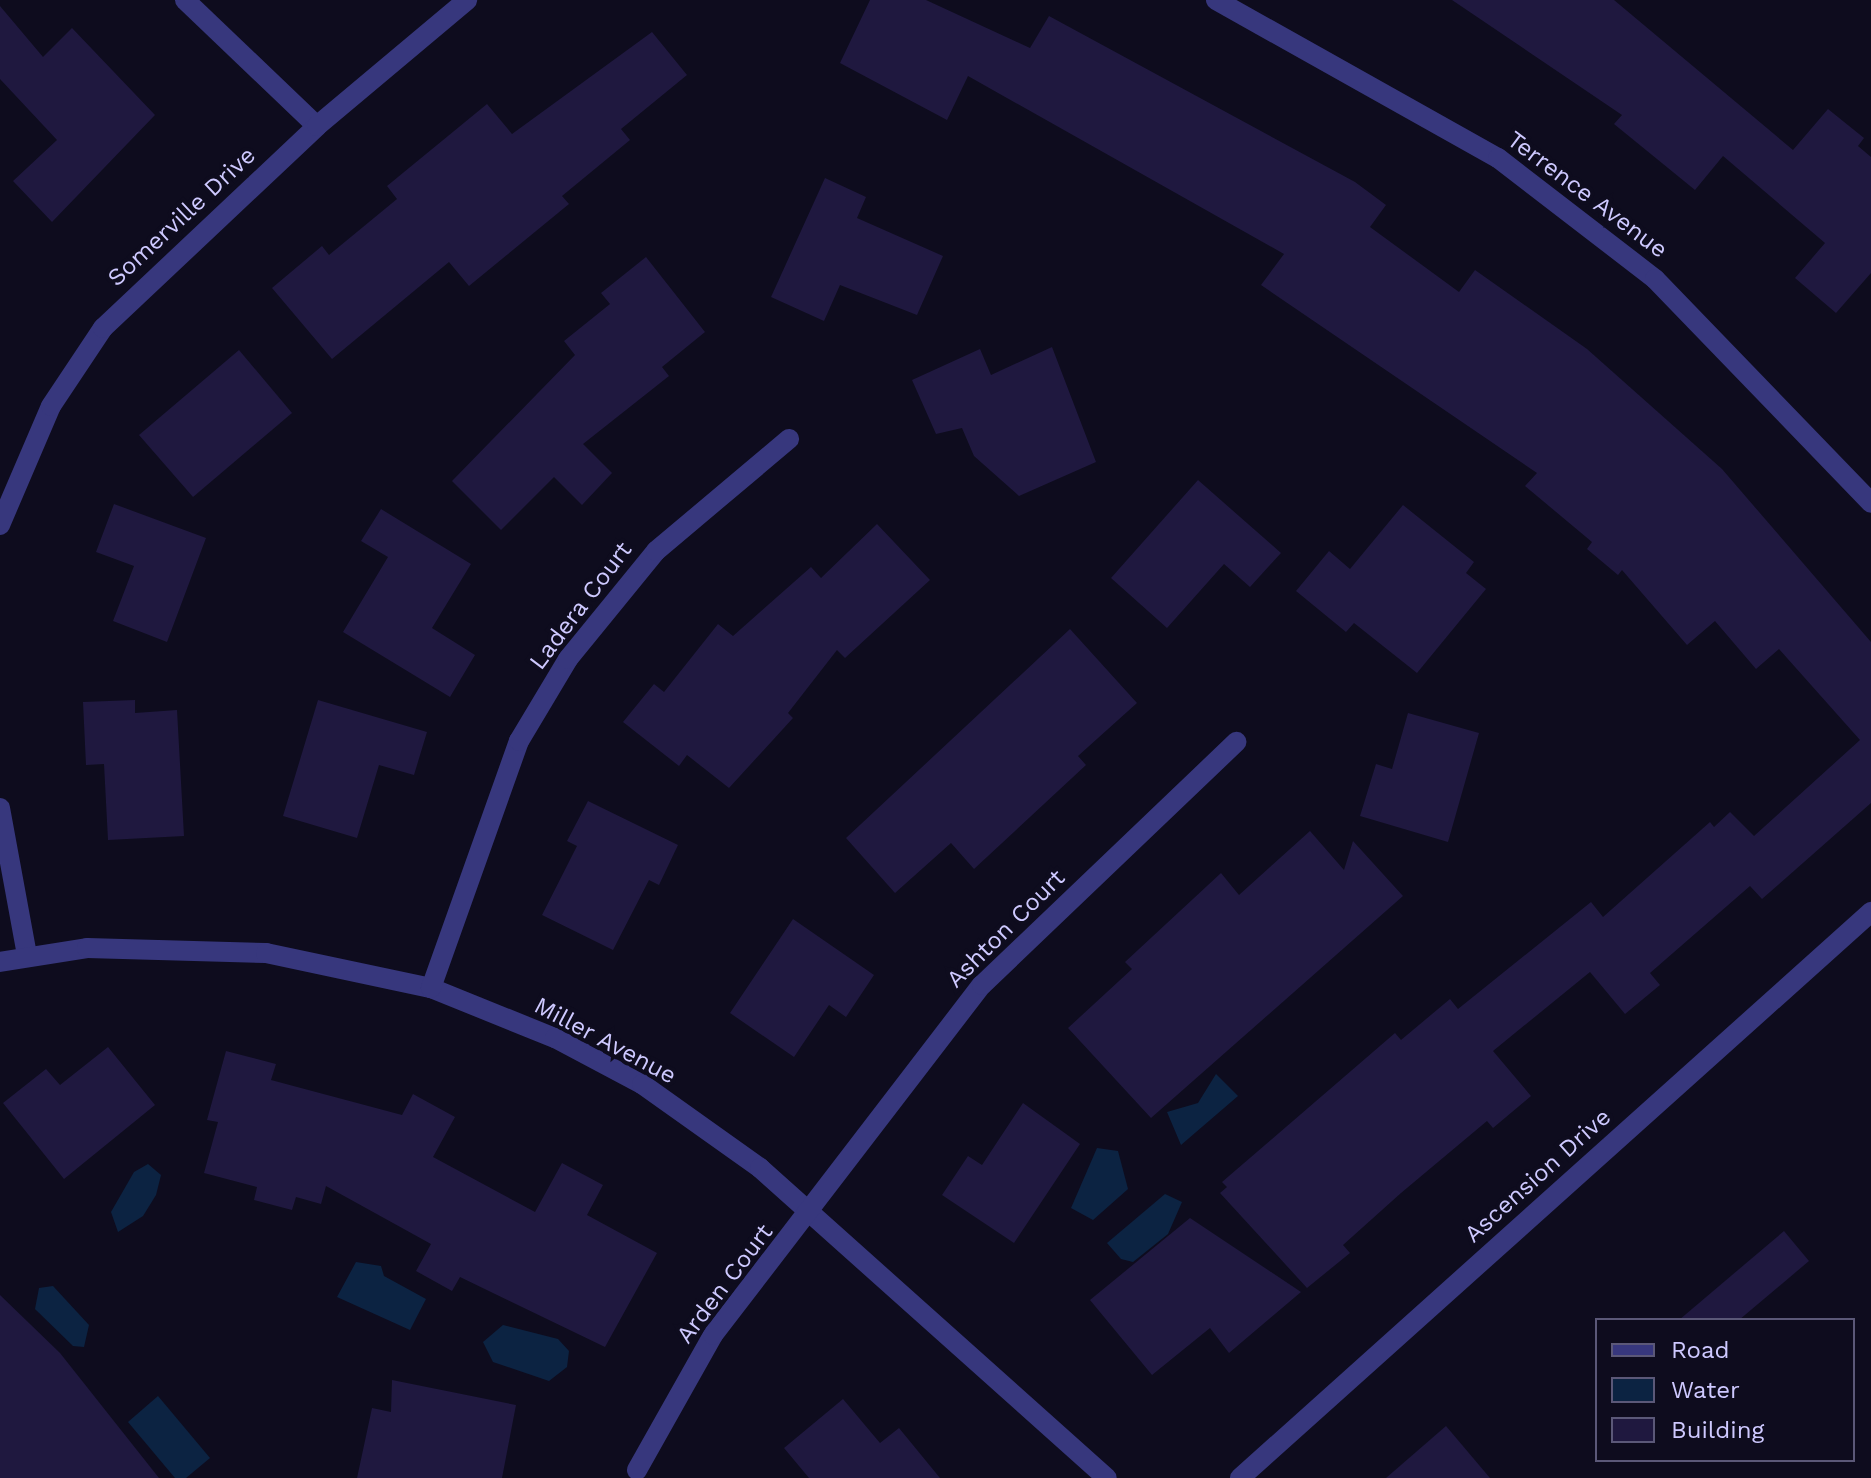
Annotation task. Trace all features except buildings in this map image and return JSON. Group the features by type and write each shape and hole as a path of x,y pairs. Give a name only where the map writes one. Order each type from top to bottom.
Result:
{"street":[{"path":"185,0 317,126"},
{"name":"Somerville Drive","path":"1,518 51,406 103,328 317,126 467,0"},
{"name":"Terrence Avenue","path":"1216,0 1498,158 1655,279 1871,503"},
{"name":"Ladera Court","path":"431,988 519,741 568,659 656,551 789,439"},
{"name":"Ashton Court","path":"811,1216 982,985 1236,742"},
{"path":"0,808 27,955"},
{"name":"Ascension Drive","path":"1240,1478 1871,912"},
{"name":"Miller Avenue","path":"0,962 27,955 180,946 266,953 431,988 555,1038 642,1084 760,1168 1107,1478"},
{"name":"Arden Court","path":"637,1470 713,1335 811,1216"}],"water":[{"path":"1216,1074 1238,1096 1181,1145 1167,1112 1198,1103"},
{"path":"1097,1148 1118,1151 1128,1189 1093,1220 1071,1208"},
{"path":"148,1164 161,1175 156,1195 143,1216 118,1232 111,1212 134,1172"},
{"path":"1165,1194 1182,1202 1168,1234 1133,1262 1121,1259 1107,1243"},
{"path":"356,1262 381,1266 384,1276 426,1299 410,1330 337,1297"},
{"path":"53,1286 89,1325 84,1347 73,1346 35,1309 39,1288"},
{"path":"503,1325 558,1339 569,1351 567,1367 549,1381 493,1362 483,1342"},
{"path":"158,1396 210,1458 186,1478 175,1478 128,1422"}]}
